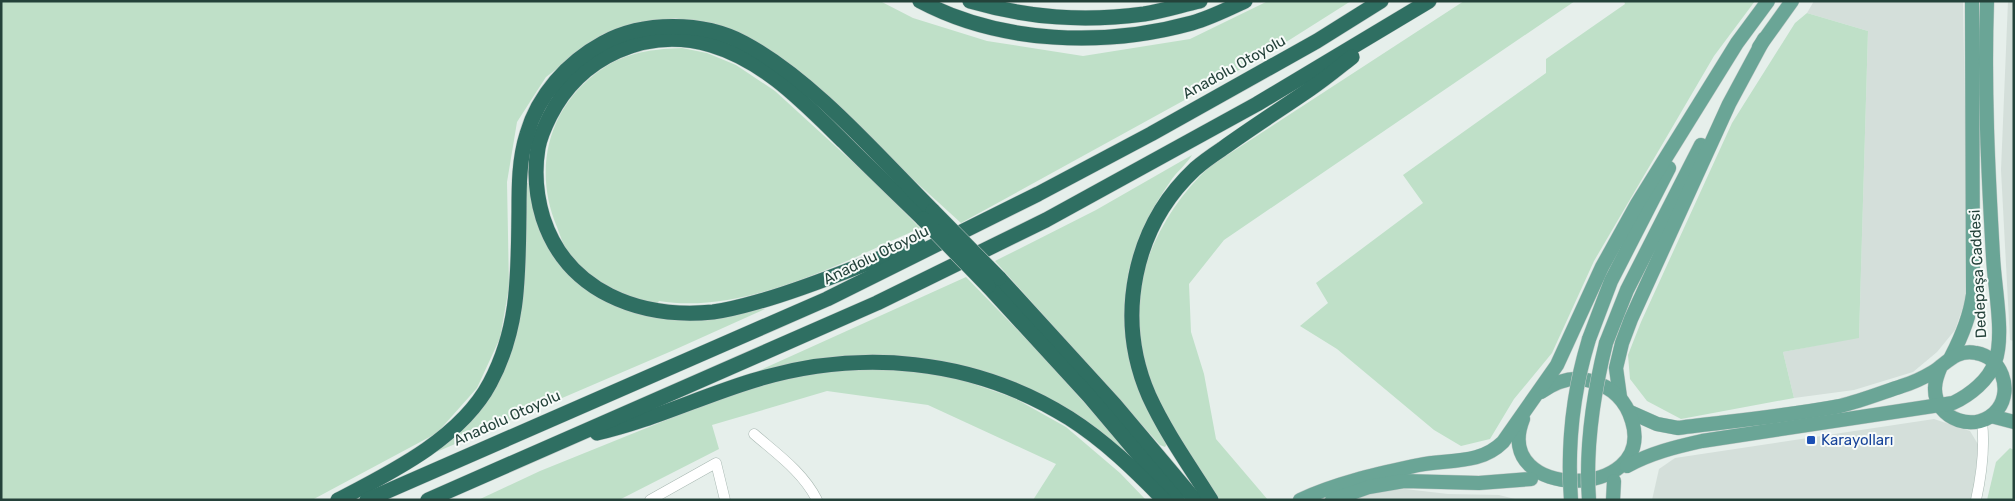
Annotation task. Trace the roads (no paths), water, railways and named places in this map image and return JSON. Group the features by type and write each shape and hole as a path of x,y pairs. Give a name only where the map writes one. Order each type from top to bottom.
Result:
{"highway":[{"path":"920,1 962,20 1033,35 1070,38 1120,37 1158,31 1194,23 1245,1"},
{"path":"970,1 996,9 1040,17 1080,19 1146,14 1200,1"},
{"name":"Anadolu Otoyolu","path":"367,500 827,299 1038,194 1151,134 1317,41 1381,1"},
{"path":"428,500 557,442 720,374 877,303 1046,220 1232,117 1429,1"},
{"path":"1211,500 1176,448 1162,422 1149,395 1136,357 1132,328 1132,299 1136,273 1144,246 1151,229 1172,194 1195,169 1256,124 1311,88 1401,19"},
{"path":"338,500 417,456 451,432 469,413 489,386 503,358 518,296 519,187 526,134 552,84 572,64 590,50 613,37 635,30 678,26 700,29 742,42 786,70 807,88 844,122 928,215 1115,405 1195,500"},
{"path":"928,215 797,96 763,70 736,55 710,45 682,40 654,40 613,52 591,66 576,78 563,94 545,126 538,147 536,190 541,211 548,232 567,264 593,287 607,295 643,308 668,312 713,312 776,297 981,222"},
{"path":"994,282 1177,500"},
{"path":"557,442 628,426 752,381 802,368 859,362 920,364 999,384 1069,418 1110,448 1164,500"}],"main road":[{"path":"1300,500 1328,487 1362,478 1422,464 1461,461 1481,456 1495,450 1503,442 1538,394 1568,345 1616,240 1719,71 1768,1"},
{"path":"1589,500 1588,444 1598,375 1606,343 1626,290 1727,98 1764,39 1792,1"},
{"name":"Dedepaşa Caddesi","path":"1940,406 1934,389 1935,380 1966,325 1971,311 1973,294 1972,1"},
{"name":"Dedepaşa Caddesi","path":"1627,466 1642,458 1671,448 1702,441 1953,403 1965,398 1999,369 1999,334 1993,257 1985,63 1987,1"},
{"path":"1620,397 1616,368 1622,343 1631,319 1729,104 1764,39"},
{"path":"1571,500 1570,442 1574,400 1580,368 1589,338 1611,282 1719,71"},
{"path":"1630,412 1657,424 1678,428 1841,405 1910,384 1925,377 1946,361 1964,353 1976,353 1986,356 2014,388"},
{"path":"1940,406 1951,417 1962,422 1972,423 1986,418 1998,408 2003,399 2005,388 1999,369"},
{"path":"1332,500 1369,487 1404,481 1543,487 1584,494 1601,489 1614,481 1627,466 1634,448 1634,430 1630,412 1620,397 1606,386 1579,379 1570,379 1553,384 1538,394"},
{"path":"1527,408 1520,433 1519,450 1524,470 1543,487"},
{"path":"1986,418 2014,422"},
{"path":"1612,500 1614,481"}],"street":[{"path":"1976,500 1983,458 1986,418"},
{"path":"754,434 790,465 810,486 817,500"},
{"path":"650,500 716,463 725,500"}],"place":[{"name":"Karayolları","path":"1811,440"}]}
